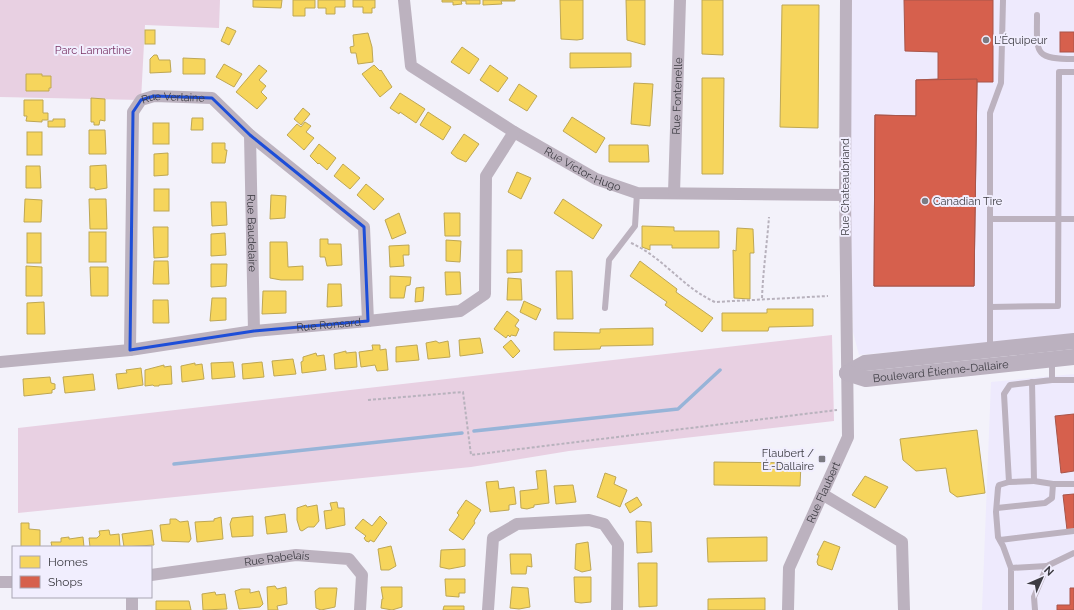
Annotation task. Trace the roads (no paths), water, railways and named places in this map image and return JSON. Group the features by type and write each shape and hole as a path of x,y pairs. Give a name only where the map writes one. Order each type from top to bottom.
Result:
{"street":[{"name":"Rue Victor-Hugo","path":"404,0 411,66 514,132 596,179 637,193 845,195"},
{"name":"Rue Fontenelle","path":"674,193 680,0"},
{"name":"Rue Chateaubriand","path":"846,0 845,195 847,373"},
{"name":"Rue Verlaine","path":"130,350 133,112 141,100 154,96 212,98 250,135 364,227 368,322"},
{"name":"Rue Ronsard","path":"0,362 130,350 254,331 368,322 460,310 485,294 486,176 514,132"},
{"name":"Rue Baudelaire","path":"250,135 254,331"},
{"name":"Boulevard Étienne-Dallaire","path":"847,373 866,380 990,358 1074,341"},
{"name":"Boulevard Étienne-Dallaire","path":"990,358 1052,360 1074,357"},
{"name":"Rue Flaubert","path":"788,610 789,568 848,437 847,373"},
{"path":"822,494 902,542 904,610"},
{"path":"488,610 493,538 518,524 589,520 604,524 618,544 617,610"},
{"name":"Rue Rabelais","path":"152,575 296,555 349,559 362,575 360,610"},
{"path":"0,582 12,582"},
{"path":"132,598 132,610"}],"lane":[{"path":"990,358 990,113 1001,83 1003,0"},
{"path":"1037,15 1037,45 1042,55 1053,59 1074,59"},
{"path":"990,307 1058,306 1059,72 1074,72"},
{"path":"605,308 609,260 636,226 637,193"},
{"path":"990,219 1074,219"},
{"path":"1052,360 1052,380"},
{"path":"1009,482 1004,394 1010,385 1052,380 1074,380"},
{"path":"1032,382 1034,481"},
{"path":"1011,610 1011,568 998,537 997,508 999,485 1009,482 1034,481 1053,484 1074,484"},
{"path":"997,508 1044,504 1052,498 1053,484"},
{"path":"1000,540 1074,531"},
{"path":"1011,568 1047,566 1074,553"},
{"path":"1035,610 1034,597 1047,566"}],"waterway":[{"path":"474,431 678,409 720,370"},
{"path":"174,464 462,433"}],"place":[{"name":"L'Équipeur","path":"986,40"},
{"name":"Canadian Tire","path":"925,201"},
{"name":"Flaubert / É.-Dallaire","path":"822,459"}],"park label":[{"name":"Parc Lamartine","path":"93,50"}]}
